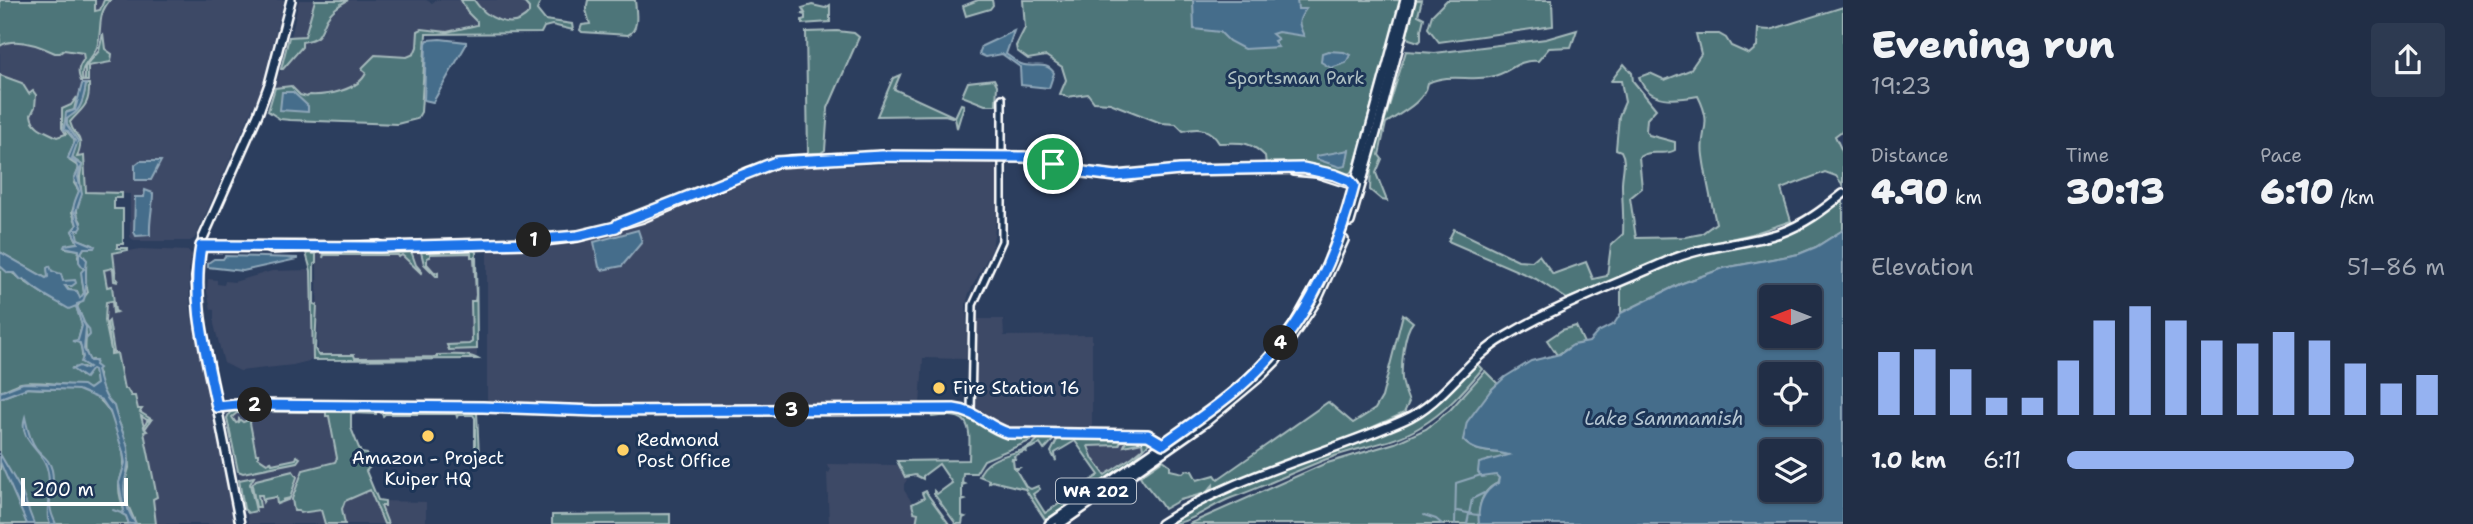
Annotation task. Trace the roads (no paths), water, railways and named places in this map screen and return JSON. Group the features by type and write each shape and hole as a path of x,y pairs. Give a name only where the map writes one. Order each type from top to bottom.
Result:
{"main road":[{"path":"240,524 197,300 196,277 201,246 262,105 291,0"},
{"name":"WA 202","path":"1357,188 1405,0"},
{"name":"WA 202","path":"1060,524 1237,390 1271,357 1306,306 1327,266 1357,188 1411,0"},
{"path":"1161,524 1210,495 1250,477 1404,420 1441,396 1490,347 1505,336 1678,257 1790,229 1813,218 1843,194"},
{"name":"WA 202","path":"1049,524 1165,446"}],"street":[{"path":"971,412 971,316 975,295 1002,241 1002,98"},
{"path":"201,246 271,250 406,243 527,243 529,240 578,236 616,227 727,180 790,159 1025,157 1079,171 1124,176 1180,170 1228,170 1233,173 1306,172 1357,188"},
{"path":"217,407 407,406 596,411 954,409 971,412 998,430 1008,433 1148,435 1165,446"}],"water":[{"path":"1193,0 1297,0 1298,9 1306,9 1299,22 1304,36 1278,32 1272,34 1278,39 1274,41 1278,47 1244,49 1229,41 1220,32 1194,29"},
{"path":"1014,31 1006,54 1021,64 1051,69 1054,73 1049,88 1021,85 1020,67 1002,54 986,57 979,54 982,46"},
{"path":"428,40 466,42 466,45 433,102 424,100 426,43"},
{"path":"1328,51 1350,55 1346,63 1331,68 1321,62 1322,53"},
{"path":"82,84 86,84 82,102 76,112 67,119 67,125 78,141 72,158 82,165 78,177 82,194 76,212 82,227 76,230 78,239 95,246 84,248 81,253 87,260 86,292 83,302 77,306 86,327 84,349 90,361 96,361 102,389 114,406 128,448 124,492 128,509 136,524 129,524 126,516 122,514 124,510 119,483 125,463 110,412 102,400 78,390 27,388 0,398 0,392 23,383 83,385 89,389 96,384 94,370 85,378 72,369 79,366 86,369 89,367 81,362 83,357 80,343 72,341 78,340 82,326 76,306 69,309 0,266 0,252 46,278 47,268 50,266 52,271 61,274 63,281 75,280 76,283 72,286 65,286 68,290 77,291 80,298 84,293 81,272 84,269 79,262 79,250 64,247 78,243 72,231 77,225 74,207 79,191 74,179 79,169 77,164 68,158 75,141 68,131 64,130 66,113 75,110"},
{"path":"282,92 293,92 308,106 308,112 280,110"},
{"path":"1349,150 1346,166 1340,167 1316,159 1316,156"},
{"path":"140,161 161,161 151,180 135,180 135,165"},
{"path":"145,190 153,193 150,235 136,236 135,197 144,197"},
{"path":"638,230 642,242 622,266 602,270 594,242"},
{"name":"Lake Sammamish","path":"1843,230 1843,524 1479,524 1482,500 1488,490 1498,483 1499,478 1496,475 1482,477 1478,472 1479,463 1509,455 1479,450 1463,440 1467,422 1491,390 1505,377 1531,361 1560,354 1573,345 1589,342 1598,332 1614,324 1621,313 1680,284 1724,268 1799,254"},
{"path":"225,256 297,259 243,271 208,267 208,263 214,259 223,259"},
{"path":"25,417 32,441 51,466 53,485 50,507 56,524 50,524 48,519 49,481 46,466 26,435"},
{"path":"0,454 21,490 34,524 27,524 0,462"}],"waterway":[{"path":"83,322 90,335 85,340"},
{"path":"1455,524 1456,483 1481,475"},
{"path":"1467,524 1472,499 1484,493"},
{"path":"113,510 121,513"},
{"path":"1457,511 1479,515"},
{"path":"1424,515 1442,524"}],"place":[{"name":"Fire Station 16","path":"939,388"},
{"name":"Amazon - Project Kuiper HQ","path":"428,436"},
{"name":"Redmond Post Office","path":"623,450"}],"park label":[{"name":"Sportsman Park","path":"1296,78"}]}
